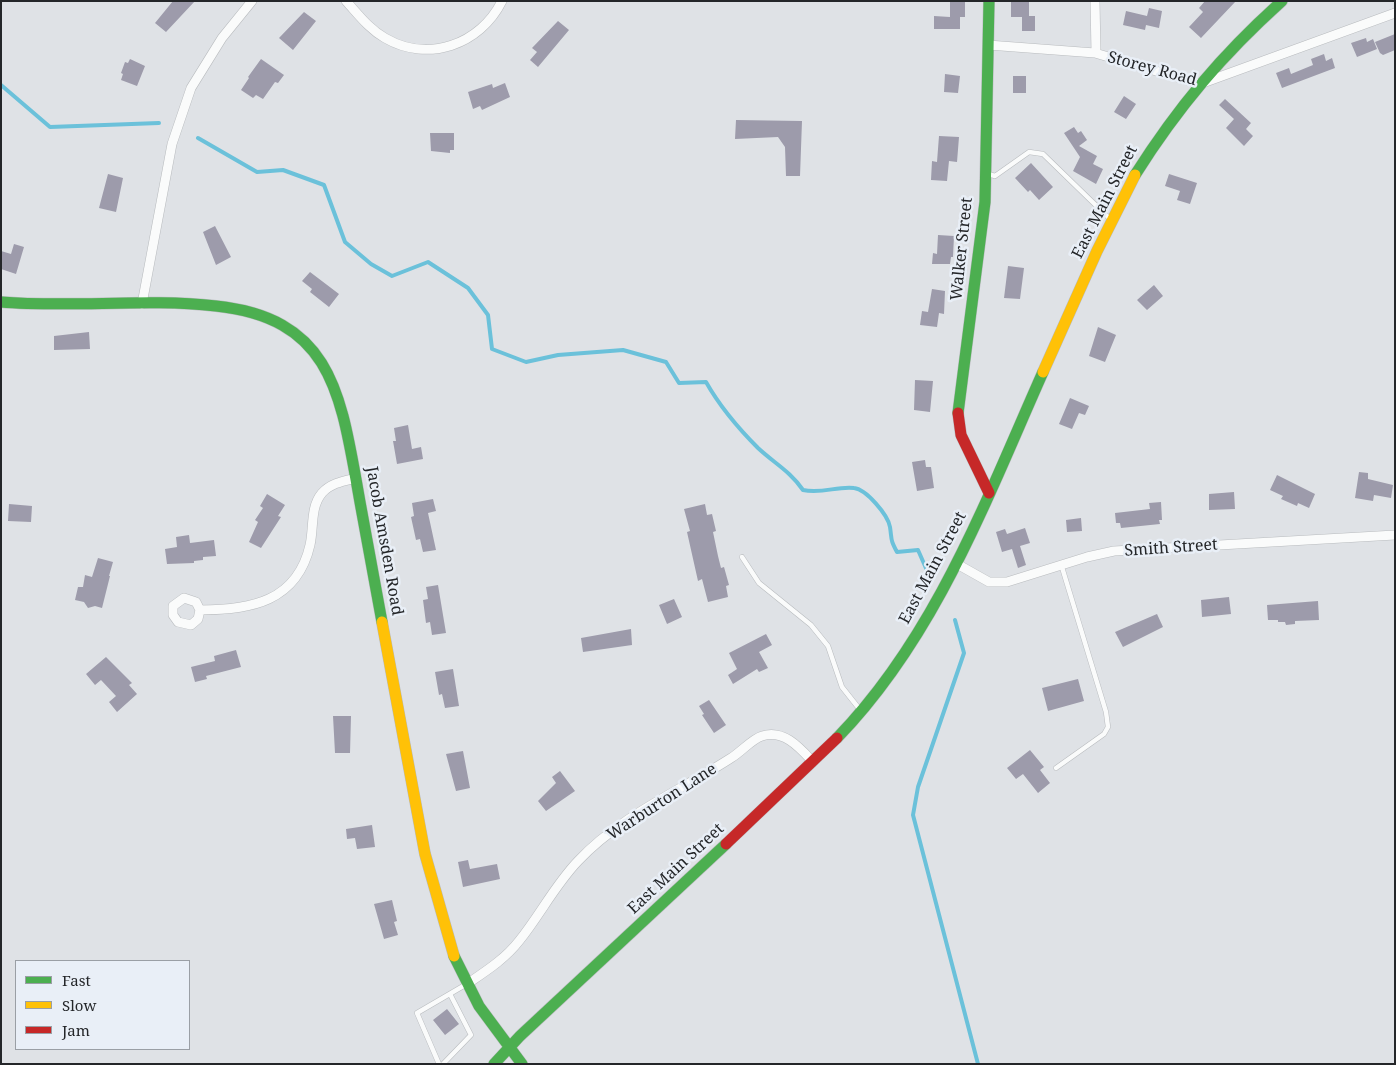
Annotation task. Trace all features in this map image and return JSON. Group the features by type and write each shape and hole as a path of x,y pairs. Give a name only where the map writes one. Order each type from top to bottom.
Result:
{"street":[{"path":"142,304 172,144 191,88 222,38 252,1"},
{"path":"346,1 372,29 383,37 395,44 422,50 449,47 473,36 493,17 502,1"},
{"name":"Walker Street","path":"989,1 985,202 969,343 958,413 961,435 989,493"},
{"path":"1095,1 1096,53"},
{"name":"East Main Street","path":"494,1064 813,762 861,712 896,670 957,564 1111,220 1146,156 1200,84 1244,36 1282,1"},
{"name":"Storey Road","path":"988,45 1096,53 1200,84 1395,13"},
{"name":"Jacob Amsden Road","path":"1,302 218,304 256,312 276,321 309,344 328,370 340,398 425,854 447,933 467,984 509,1048 522,1064"},
{"path":"200,610 244,609 259,604 286,587 297,575 305,561 310,545 314,509 322,493 335,484 356,478"},
{"name":"Smith Street","path":"957,564 989,582 1007,582 1061,564 1100,554 1135,550 1324,541 1395,535"},
{"name":"Warburton Lane","path":"467,984 507,954 578,861 634,816 731,758 762,736 777,735 797,744 813,762"}],"lane":[{"path":"986,174 995,176 1030,152 1043,154 1111,220"},
{"path":"742,557 759,583 811,625 828,646 842,687 861,712"},
{"path":"1056,768 1104,734 1108,727 1106,712 1061,564"},
{"path":"450,994 471,1035 441,1064 417,1013 467,984"}],"building":[{"path":"173,1 195,1 166,32 155,23"},
{"path":"950,1 965,1 965,17 960,17 960,29 934,29 934,16 950,17"},
{"path":"1011,1 1029,1 1029,16 1035,16 1035,31 1022,31 1022,17 1011,17"},
{"path":"1205,1 1236,1 1201,38 1189,27 1203,12 1199,8"},
{"path":"1149,8 1162,11 1159,28 1146,25 1145,30 1123,25 1126,11 1147,16"},
{"path":"304,12 316,21 293,50 279,38"},
{"path":"558,21 569,30 538,67 530,60 537,52 532,48"},
{"path":"1395,34 1395,50 1383,55 1380,53 1375,42"},
{"path":"1366,38 1367,42 1373,39 1377,49 1357,57 1351,43"},
{"path":"1324,54 1326,61 1332,58 1335,68 1282,88 1276,73 1289,68 1291,74 1313,65 1311,59"},
{"path":"130,59 145,66 137,86 121,80 123,74 121,73 125,62 128,63"},
{"path":"261,59 284,75 278,83 275,82 263,99 256,95 253,98 241,90"},
{"path":"945,74 960,76 958,93 944,92"},
{"path":"1013,76 1026,76 1026,93 1013,93"},
{"path":"505,83 510,97 482,110 480,106 473,109 468,92 492,84 493,88"},
{"path":"1124,96 1136,104 1126,119 1114,112"},
{"path":"1225,99 1251,123 1246,129 1253,136 1244,146 1226,128 1234,119 1219,105"},
{"path":"736,120 802,121 800,176 786,176 785,147 778,137 735,139"},
{"path":"1074,127 1078,133 1081,131 1087,140 1079,146 1097,156 1093,164 1103,169 1096,184 1073,171 1080,157 1064,133"},
{"path":"430,133 454,133 454,150 450,150 450,153 431,151"},
{"path":"939,136 959,137 957,162 949,161 947,181 931,180 932,161 937,162"},
{"path":"1031,163 1053,187 1039,200 1030,190 1028,192 1015,178"},
{"path":"108,174 123,178 116,212 99,208"},
{"path":"1169,174 1197,183 1190,204 1177,200 1180,191 1165,186"},
{"path":"215,226 231,257 216,265 203,232"},
{"path":"938,235 954,236 953,257 951,257 950,264 932,264 933,253 937,254"},
{"path":"14,244 24,247 16,274 1,269 1,251 11,254"},
{"path":"1008,266 1024,268 1020,299 1004,298"},
{"path":"310,272 339,294 329,307 310,292 312,289 302,281"},
{"path":"1154,285 1163,296 1147,310 1137,300"},
{"path":"932,289 945,291 944,314 939,313 937,327 920,325 922,311 928,312"},
{"path":"1098,327 1116,335 1105,362 1089,356"},
{"path":"89,332 90,349 54,350 54,336"},
{"path":"915,380 933,381 930,412 914,410"},
{"path":"1070,398 1089,406 1085,415 1079,413 1072,429 1059,424"},
{"path":"408,425 412,449 421,447 423,459 397,464 393,441 396,441 394,428"},
{"path":"925,460 926,467 931,467 934,488 917,491 912,462"},
{"path":"1359,472 1368,473 1368,479 1393,485 1391,498 1374,495 1373,501 1355,498"},
{"path":"1277,475 1315,494 1309,508 1298,503 1297,506 1281,499 1283,496 1270,490"},
{"path":"1234,492 1235,509 1209,510 1209,494"},
{"path":"267,494 285,505 278,516 281,517 261,548 249,542 258,522 255,520 263,508 260,506"},
{"path":"433,499 436,511 428,513 436,550 423,552 420,539 416,540 411,517 414,516 412,503"},
{"path":"1161,502 1162,520 1159,520 1160,524 1121,528 1120,523 1116,523 1115,513 1150,509 1149,503"},
{"path":"9,504 32,506 31,522 8,521"},
{"path":"705,504 707,515 712,514 716,531 713,532 718,556 721,568 724,567 729,585 726,586 728,597 708,602 702,579 698,581 687,532 690,531 684,509"},
{"path":"1081,518 1082,531 1067,532 1066,520"},
{"path":"1025,528 1030,543 1020,546 1026,565 1018,568 1012,549 1002,552 996,532 1005,529 1007,534"},
{"path":"189,535 190,543 214,540 216,556 203,557 203,560 194,561 194,563 167,564 165,549 177,547 176,537"},
{"path":"98,558 113,562 102,608 95,606 88,608 84,602 75,600 78,587 83,587 85,575 92,577"},
{"path":"438,585 446,633 432,635 430,622 426,623 423,600 428,599 426,587"},
{"path":"1229,597 1231,614 1202,617 1201,600"},
{"path":"674,599 682,617 667,624 659,605"},
{"path":"1318,601 1319,620 1295,621 1295,624 1286,625 1285,622 1278,622 1278,620 1268,620 1267,605"},
{"path":"1157,614 1163,627 1123,647 1115,632"},
{"path":"631,629 632,645 583,652 581,638"},
{"path":"766,634 772,645 759,652 768,668 759,672 757,669 733,684 728,675 737,669 729,653"},
{"path":"236,650 241,667 206,676 207,679 195,682 191,667 215,661 214,656"},
{"path":"106,657 132,683 129,685 137,694 117,712 109,702 116,696 101,680 95,685 86,674"},
{"path":"453,669 459,706 445,708 442,694 439,695 435,672"},
{"path":"1078,679 1084,701 1048,711 1042,688"},
{"path":"709,700 726,725 714,733 702,715 704,714 699,706"},
{"path":"333,716 351,716 350,753 335,753"},
{"path":"1030,750 1044,767 1040,770 1050,783 1038,793 1023,774 1016,779 1007,768"},
{"path":"463,751 470,788 456,791 446,754"},
{"path":"560,771 575,791 546,811 538,801 556,783 552,777"},
{"path":"372,825 375,847 357,849 355,838 347,839 346,829"},
{"path":"468,860 470,869 497,864 500,879 463,887 458,862"},
{"path":"392,900 397,921 394,922 398,935 384,939 374,904"},
{"path":"447,1009 459,1024 445,1035 433,1020"}],"waterway":[{"path":"1,85 50,127 159,123"},
{"path":"198,138 257,172 283,170 324,185 345,242 371,264 392,276 428,262 468,288 488,315 492,349 526,362 558,355 623,350 666,362 679,383 706,382 723,408 744,433 758,448 793,478 803,490 817,491 854,488 859,489 870,498 885,516 890,527 892,542 897,552 918,550 929,575"},
{"path":"955,620 964,653 918,787 913,815 978,1064"}],"traffic: fast":[{"path":"958,413 985,202 989,1"},
{"path":"1135,175 1151,150 1202,83 1240,41 1282,1"},
{"path":"1,302 28,304 163,303 216,306 254,313 283,326 306,343 322,364 335,390 344,419 382,622"},
{"path":"837,738 872,698 903,656 931,611 979,517 1043,372"},
{"path":"494,1064 520,1036 726,844"},
{"path":"454,956 479,1006 522,1064"}],"traffic: slow":[{"path":"1043,372 1097,251 1135,175"},
{"path":"382,622 425,854 454,956"}],"traffic: jam":[{"path":"958,413 961,435 989,493"},
{"path":"726,844 837,738"}]}
